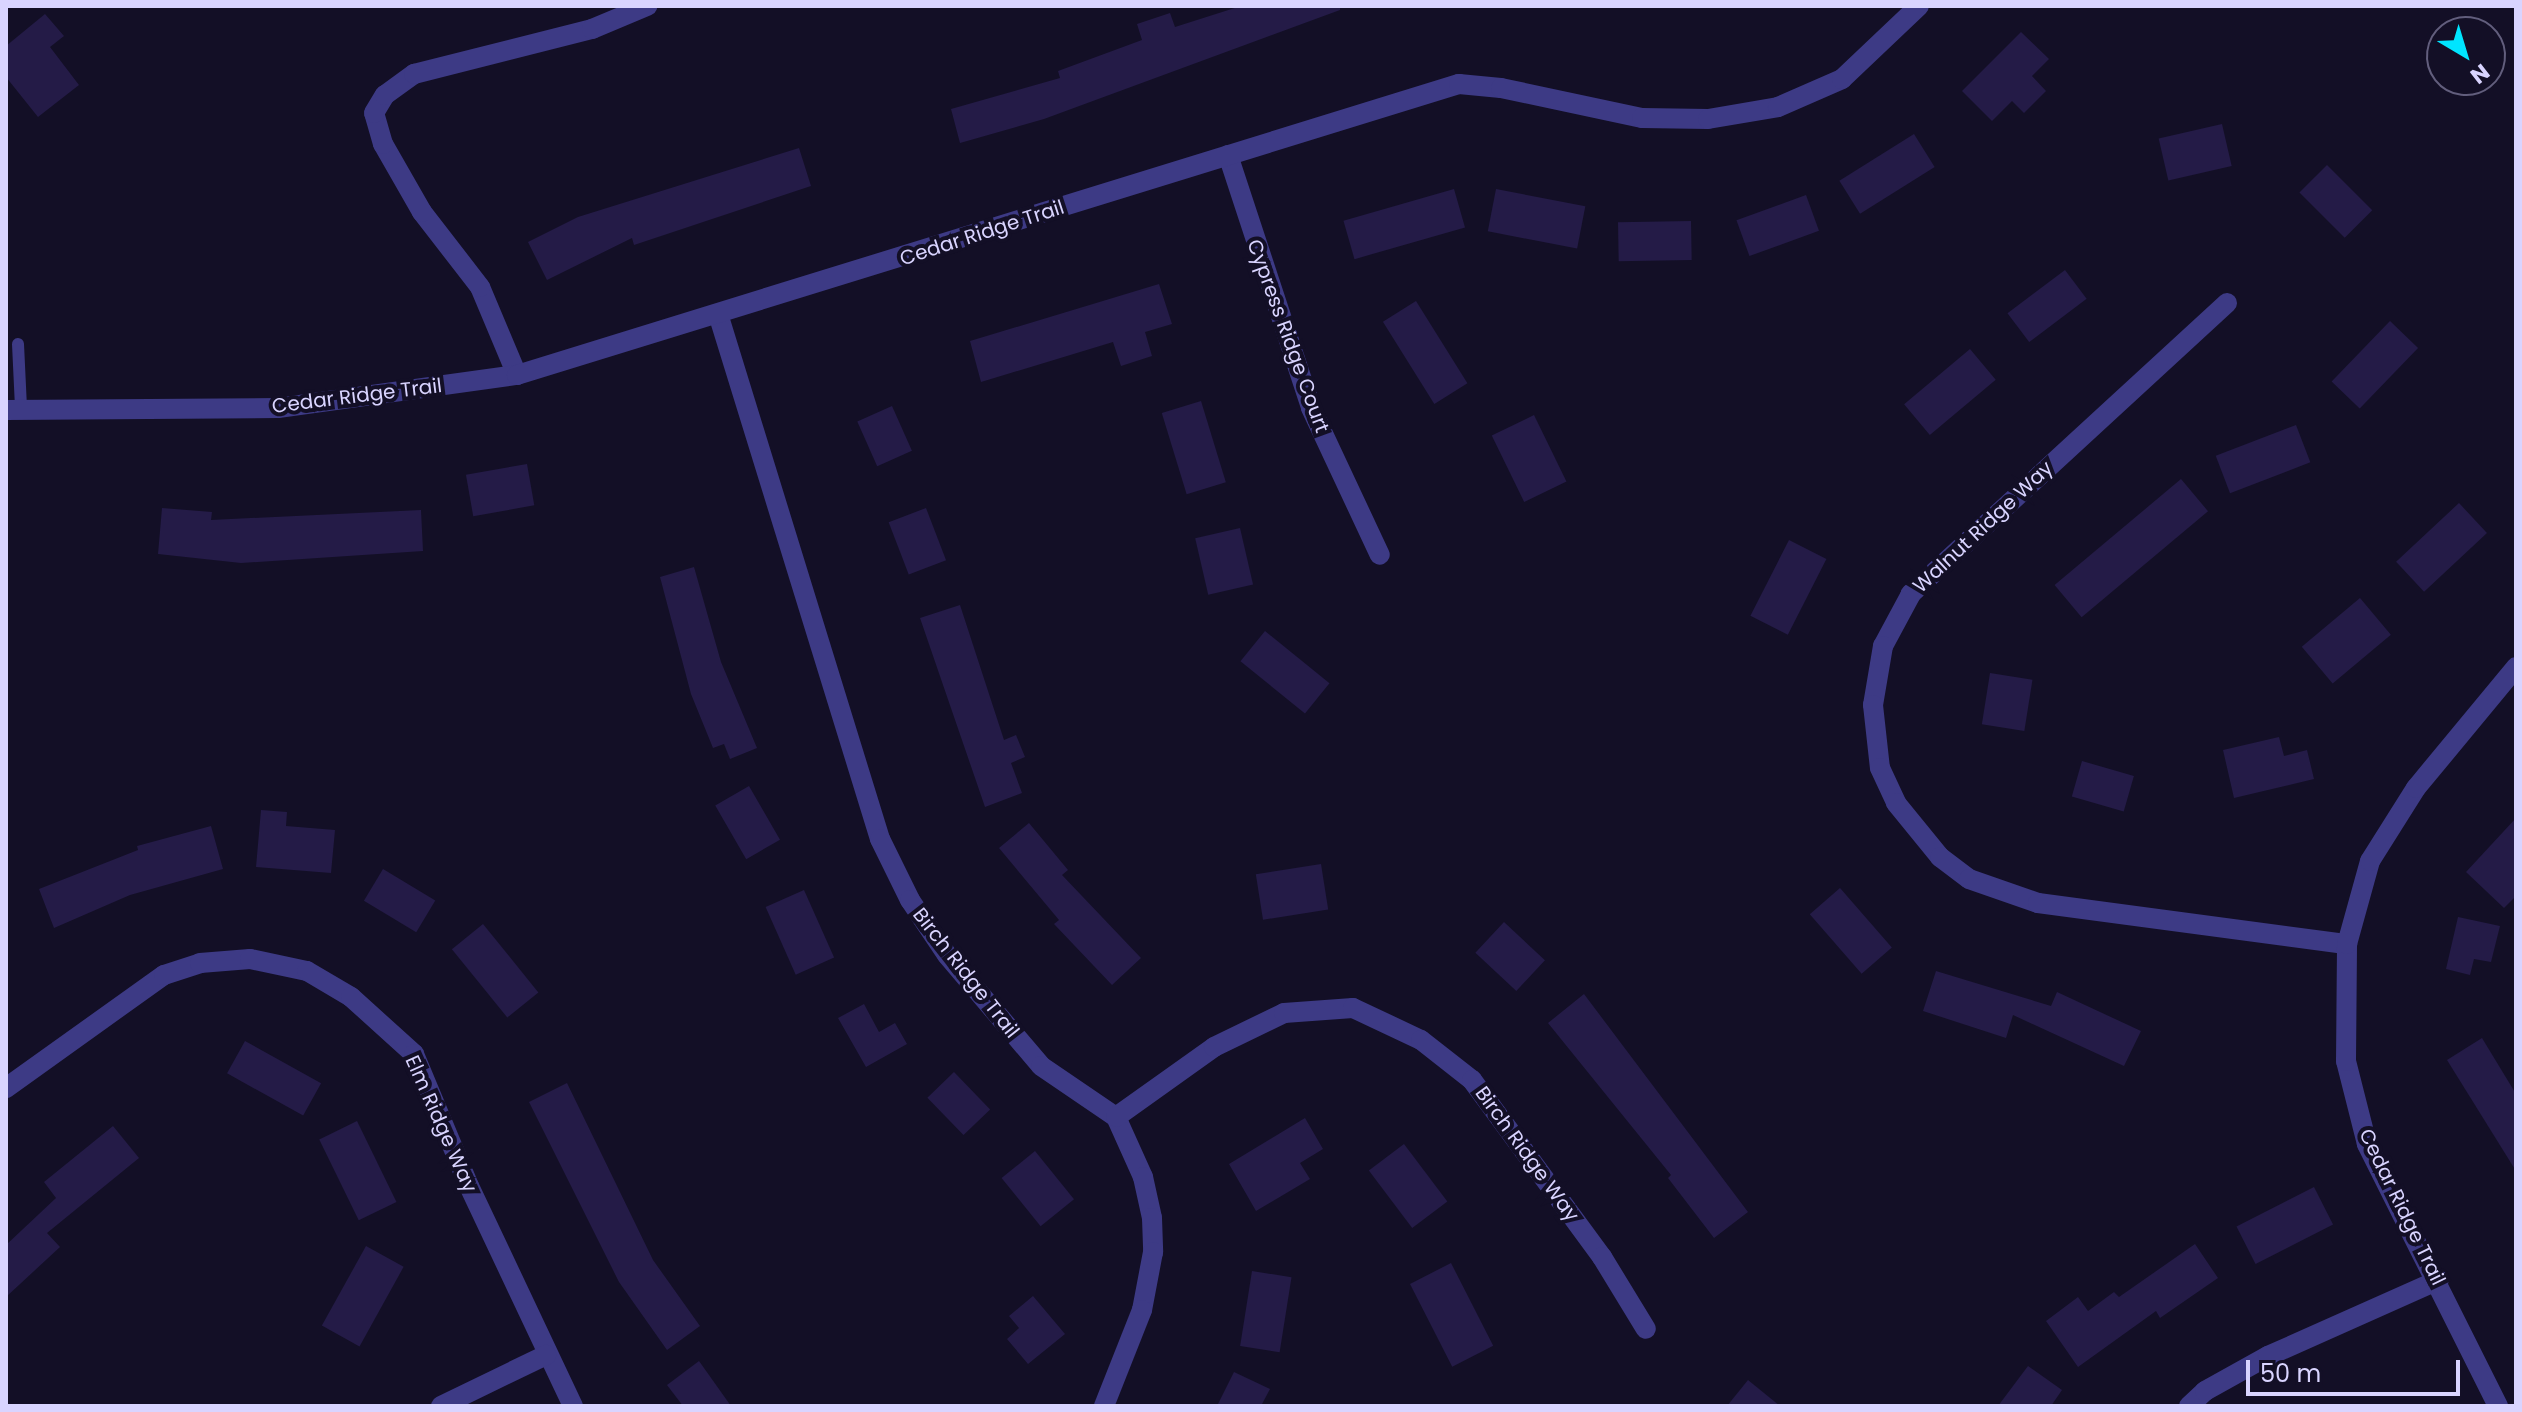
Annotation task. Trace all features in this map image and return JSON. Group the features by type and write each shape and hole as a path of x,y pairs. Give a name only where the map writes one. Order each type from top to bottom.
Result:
{"street":[{"path":"517,375 480,287 422,212 383,144 374,113 385,95 414,74 577,34 647,6"},
{"name":"Cedar Ridge Trail","path":"13,409 278,408 517,375 719,317 1459,84 1501,88 1642,118 1708,119 1778,107 1842,79 1919,6"},
{"name":"Cypress Ridge Court","path":"1228,155 1311,408 1380,555"},
{"name":"Walnut Ridge Way","path":"2227,303 1911,594 1883,646 1873,705 1880,768 1896,803 1940,857 1969,879 2038,903 2347,944"},
{"name":"Birch Ridge Trail","path":"719,317 880,839 910,900 947,955 1041,1066 1116,1117"},
{"name":"Cedar Ridge Trail","path":"2498,1406 2439,1280 2367,1144 2346,1061 2347,944 2370,861 2416,788 2516,667"},
{"name":"Elm Ridge Way","path":"6,1088 164,975 200,963 250,959 307,971 351,997 414,1054 546,1355 573,1406"},
{"name":"Birch Ridge Way","path":"1116,1117 1214,1047 1284,1013 1353,1008 1421,1040 1472,1080 1602,1257 1646,1329"},
{"path":"1104,1406 1142,1310 1153,1252 1152,1218 1143,1177 1116,1117"},
{"path":"2189,1406 2205,1391 2268,1356 2439,1280"},
{"path":"441,1406 546,1355"}],"lane":[{"path":"13,409 18,344"}],"building":[{"path":"1241,6 1340,6 1340,10 1044,119 960,143 951,109 1060,78 1058,71 1142,40 1137,24 1170,13 1175,27"},
{"path":"45,14 64,36 50,47 79,85 38,117 6,77 6,46"},
{"path":"2021,32 2049,59 2032,76 2046,91 2024,113 2012,101 1992,121 1962,91"},
{"path":"2222,124 2232,166 2168,181 2159,139"},
{"path":"1914,134 1935,167 1860,214 1839,181"},
{"path":"799,148 811,186 634,245 632,238 547,280 528,242 578,217"},
{"path":"2327,165 2372,210 2345,238 2299,193"},
{"path":"1454,189 1465,227 1354,259 1343,221"},
{"path":"1496,189 1585,206 1577,249 1488,231"},
{"path":"1806,195 1819,231 1749,256 1736,220"},
{"path":"1691,221 1692,260 1619,261 1618,222"},
{"path":"2065,270 2087,299 2029,342 2007,313"},
{"path":"1159,284 1172,324 1145,332 1152,356 1121,366 1113,342 981,382 970,341"},
{"path":"1416,301 1467,383 1434,404 1383,322"},
{"path":"2390,321 2418,348 2360,409 2332,381"},
{"path":"1970,349 1996,380 1930,435 1904,404"},
{"path":"1201,401 1226,482 1187,494 1162,413"},
{"path":"892,406 912,451 877,466 857,421"},
{"path":"1534,415 1566,482 1524,502 1492,436"},
{"path":"2296,425 2310,462 2230,493 2216,456"},
{"path":"527,464 534,505 473,516 466,475"},
{"path":"2181,479 2208,511 2082,617 2055,585"},
{"path":"2459,503 2487,533 2424,592 2396,562"},
{"path":"162,508 212,512 211,520 421,510 423,551 241,563 158,554"},
{"path":"926,508 946,560 909,575 889,522"},
{"path":"1240,528 1253,585 1208,595 1195,538"},
{"path":"1789,540 1826,559 1788,635 1750,616"},
{"path":"694,567 721,662 757,748 730,759 724,744 713,748 691,694 660,577"},
{"path":"2360,598 2391,635 2333,684 2302,647"},
{"path":"960,605 1004,740 1016,735 1025,757 1011,763 1022,793 985,807 920,618"},
{"path":"1265,631 1330,683 1305,714 1240,661"},
{"path":"1990,673 2032,680 2024,731 1982,724"},
{"path":"2279,737 2284,756 2307,750 2314,779 2234,798 2223,750"},
{"path":"2082,761 2134,776 2124,811 2072,797"},
{"path":"749,786 780,840 746,859 715,806"},
{"path":"261,810 287,812 286,826 335,830 331,873 256,867"},
{"path":"2516,818 2516,896 2504,908 2466,872"},
{"path":"1029,823 1068,870 1062,875 1141,958 1112,985 1054,924 1059,920 999,848"},
{"path":"211,826 223,869 130,895 54,928 39,889 138,850 137,846"},
{"path":"1321,864 1328,909 1263,920 1256,874"},
{"path":"383,869 435,900 416,932 364,901"},
{"path":"1840,888 1892,948 1862,974 1810,914"},
{"path":"804,890 834,958 796,975 766,907"},
{"path":"2458,917 2500,926 2491,962 2474,959 2470,975 2446,969"},
{"path":"1504,922 1545,960 1516,991 1475,953"},
{"path":"483,924 538,992 507,1018 452,949"},
{"path":"1936,971 2051,1006 2057,992 2141,1031 2124,1066 2013,1015 2006,1038 1923,1011"},
{"path":"1584,994 1748,1212 1714,1238 1668,1178 1671,1175 1548,1023"},
{"path":"864,1004 879,1032 895,1023 907,1044 866,1067 838,1018"},
{"path":"2482,1038 2516,1094 2516,1171 2447,1060"},
{"path":"245,1041 321,1083 303,1116 227,1073"},
{"path":"954,1072 990,1109 964,1135 927,1098"},
{"path":"567,1083 653,1260 700,1326 667,1350 619,1282 529,1102"},
{"path":"1305,1118 1323,1149 1300,1163 1310,1179 1256,1211 1229,1164"},
{"path":"357,1121 396,1202 359,1220 319,1139"},
{"path":"113,1126 139,1158 47,1233 60,1247 6,1297 6,1245 56,1198 44,1182"},
{"path":"1404,1144 1447,1202 1412,1228 1369,1170"},
{"path":"1035,1151 1074,1199 1041,1226 1002,1178"},
{"path":"2314,1187 2333,1224 2256,1264 2236,1226"},
{"path":"2195,1244 2218,1278 2160,1318 2156,1311 2078,1367 2046,1321 2078,1297 2088,1311 2114,1292 2119,1297"},
{"path":"366,1246 404,1267 359,1346 322,1326"},
{"path":"1451,1263 1493,1346 1452,1367 1410,1284"},
{"path":"1252,1271 1292,1277 1280,1352 1240,1346"},
{"path":"1033,1296 1065,1334 1028,1364 1007,1339 1019,1328 1009,1316"},
{"path":"699,1361 731,1406 683,1406 667,1385"},
{"path":"2028,1366 2062,1390 2051,1406 1998,1406"},
{"path":"1234,1372 1270,1389 1261,1406 1217,1406"},
{"path":"1748,1380 1780,1406 1727,1406"}]}
